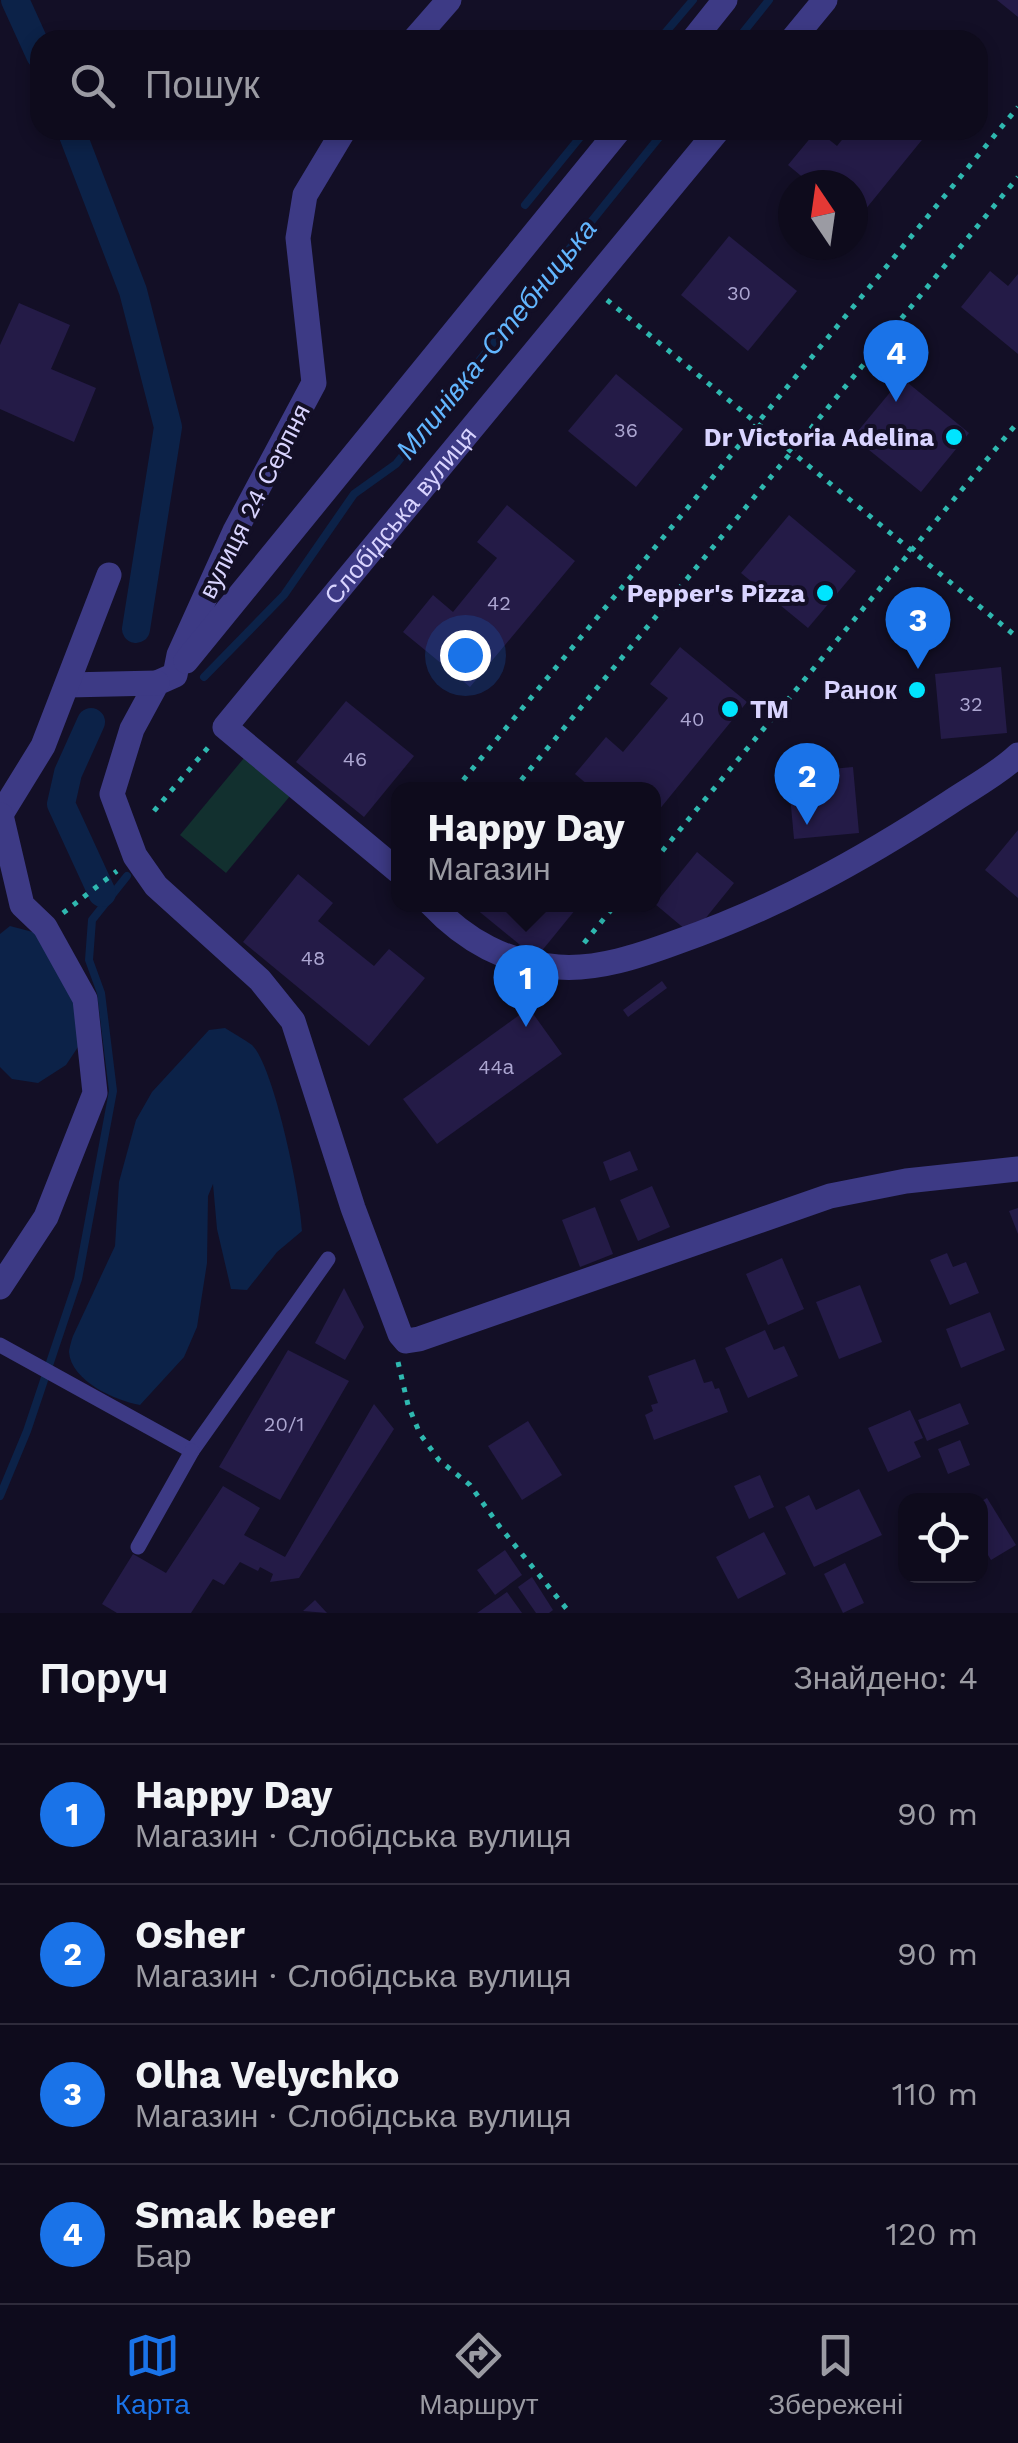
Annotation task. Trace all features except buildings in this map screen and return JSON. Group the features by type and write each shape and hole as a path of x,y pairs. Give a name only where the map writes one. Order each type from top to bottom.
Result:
{"street":[{"path":"423,30 449,0"},
{"path":"700,30 725,0"},
{"path":"800,30 825,0"},
{"name":"вулиця 24 Серпня","path":"338,140 305,195 298,238 314,383 235,531 179,655 132,728 112,794 135,856 156,886 260,980 292,1021 360,1226 400,1334 406,1340"},
{"path":"68,686 166,679 611,140"},
{"name":"Слобідська вулиця","path":"225,728 710,140"},
{"path":"0,1287 46,1217 96,1092 85,999 45,927 22,904 0,815 43,746 108,574"},
{"path":"225,728 391,865"},
{"path":"438,912 451,925 502,956 531,964 591,966 650,952 769,906 873,853 1017,758"},
{"path":"406,1340 419,1339 830,1196 892,1183 1018,1169"}],"lane":[{"path":"138,1547 192,1451 328,1259"},
{"path":"0,1345 192,1451"}],"path":[{"path":"462,782 1018,107"},
{"path":"519,782 1018,178"},
{"path":"589,286 1018,638"},
{"path":"661,853 1018,422"},
{"path":"154,810 225,728"},
{"path":"45,927 110,877"},
{"path":"562,968 609,912"},
{"path":"406,1340 398,1355 398,1369 420,1434 439,1460 470,1484 500,1528 570,1613"}],"green space":[{"path":"244,758 290,796 226,873 180,835"}],"water":[{"path":"10,926 48,936 81,979 84,1038 66,1065 38,1083 12,1079 0,1067 0,934"},
{"path":"225,1028 252,1045 269,1078 292,1163 302,1231 277,1252 247,1290 231,1289 217,1229 213,1184 208,1196 207,1263 197,1327 184,1357 140,1405 130,1403 96,1388 78,1372 69,1352 73,1336 115,1246 119,1182 136,1120 152,1092 209,1030"}],"waterway":[{"path":"15,0 30,33"},
{"path":"668,30 693,0"},
{"name":"Млинівка-Стебницька","path":"745,30 769,0"},
{"path":"75,140 133,291 168,427 136,629"},
{"path":"525,205 578,140"},
{"name":"Млинівка-Стебницька","path":"204,677 284,595 354,494 396,464 657,140"},
{"path":"91,722 68,773 61,804 102,893"},
{"name":"Млинівка-Стебницька","path":"0,1496 27,1431 78,1279 113,1091 101,993 89,960 92,920 127,876"}],"place":[{"name":"Smak beer","path":"896,402"},
{"name":"Dr Victoria Adelina","path":"954,437"},
{"name":"Pepper's Pizza","path":"825,593"},
{"name":"Olha Velychko","path":"918,669"},
{"name":"Ранок","path":"917,690"},
{"name":"TM","path":"730,709"},
{"name":"Osher","path":"807,825"},
{"name":"Happy Day","path":"526,1027"}]}
